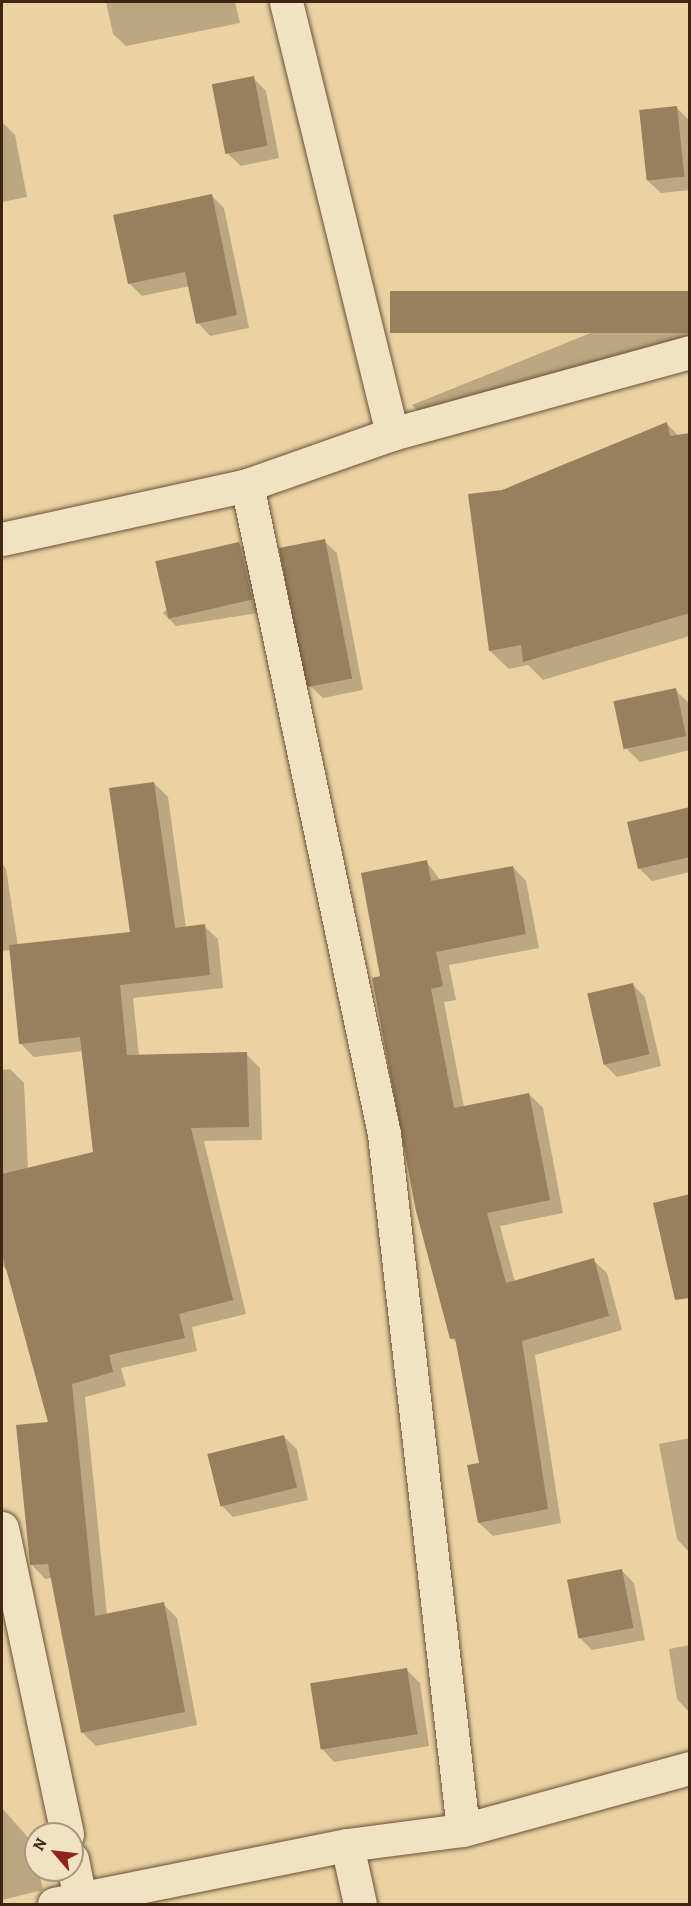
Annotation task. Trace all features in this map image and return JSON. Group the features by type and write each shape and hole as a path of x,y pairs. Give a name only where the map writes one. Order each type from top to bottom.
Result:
{"street":[{"path":"286,2 392,434"},
{"path":"2,539 247,485 392,434 690,352"},
{"path":"247,485 384,1134 463,1830"},
{"path":"2,1528 64,1822"},
{"path":"69,1882 67,1902 347,1845 463,1830 690,1768"},
{"path":"347,1845 360,1905"}],"building":[{"path":"254,76 268,146 225,154 212,84"},
{"path":"677,106 684,177 647,181 639,110"},
{"path":"212,194 237,315 196,324 185,272 128,284 113,215"},
{"path":"390,291 690,291 690,333 390,333"},
{"path":"667,422 670,436 690,433 690,613 523,662 521,645 489,651 468,494 502,490"},
{"path":"325,539 352,678 306,687 279,548"},
{"path":"239,542 252,599 168,619 155,561"},
{"path":"676,688 686,736 624,749 613,701"},
{"path":"154,782 175,928 205,924 210,975 120,985 127,1055 247,1052 249,1127 191,1128 233,1300 179,1314 185,1338 109,1355 113,1372 72,1384 95,1616 164,1602 185,1712 81,1733 48,1564 30,1565 16,1425 48,1422 2,1254 2,1174 93,1152 80,1037 19,1044 9,945 130,932 109,788"},
{"path":"690,807 690,857 638,869 627,822"},
{"path":"427,860 431,881 513,866 526,934 436,952 443,986 431,989 454,1108 529,1093 550,1200 487,1213 506,1283 594,1258 609,1316 522,1341 548,1509 478,1523 467,1465 479,1463 455,1338 450,1339 416,1211 372,978 380,976 361,873"},
{"path":"633,983 649,1054 604,1065 587,994"},
{"path":"690,1194 690,1298 675,1300 653,1203"},
{"path":"284,1435 297,1487 220,1507 207,1454"},
{"path":"622,1569 633,1628 578,1639 567,1580"},
{"path":"407,1668 417,1734 321,1750 310,1683"}]}
